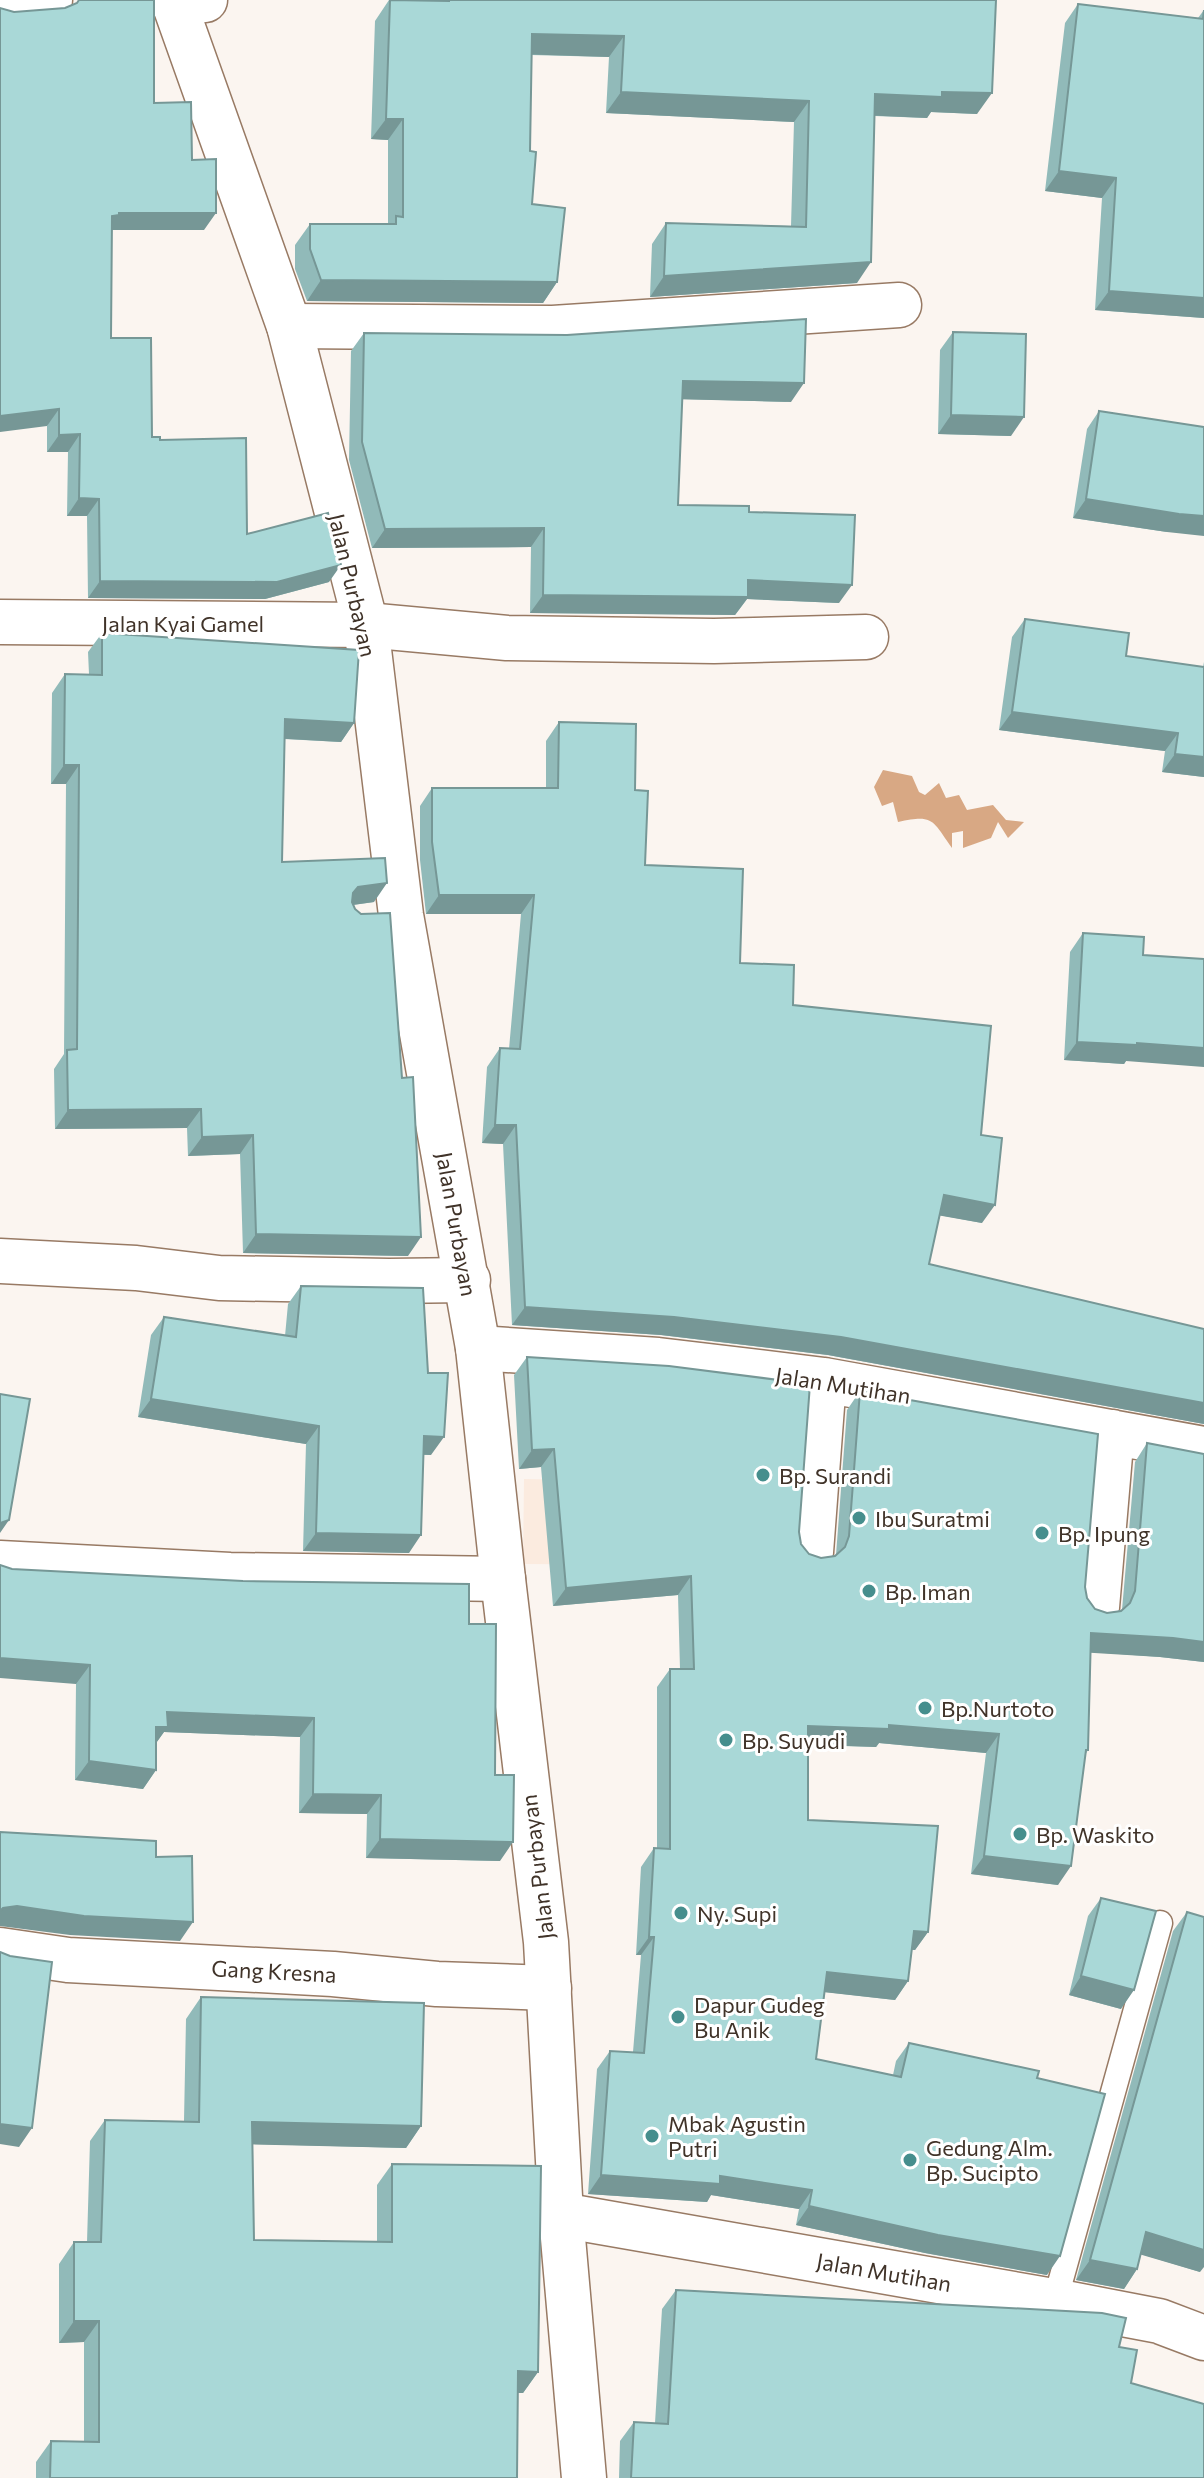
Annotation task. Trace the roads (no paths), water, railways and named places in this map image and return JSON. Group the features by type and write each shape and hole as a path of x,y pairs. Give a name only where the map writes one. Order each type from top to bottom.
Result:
{"street":[{"path":"0,4 50,0"},
{"name":"Jalan Purbayan","path":"184,1 289,326 366,625 393,915 468,1280 478,1348 546,1942 561,2215 584,2478"},
{"path":"289,326 553,328 899,305"},
{"name":"Jalan Kyai Gamel","path":"0,622 366,625 507,638 714,641 866,637"},
{"path":"0,1261 136,1268 219,1278 468,1280"},
{"name":"Jalan Mutihan","path":"478,1348 658,1360 824,1380 1204,1449"},
{"path":"811,1552 824,1380"},
{"path":"1097,1607 1112,1432"},
{"path":"0,1563 230,1575 503,1579"},
{"name":"Gang Kresna","path":"0,1950 68,1960 333,1974 437,1984 549,1988"},
{"name":"Jalan Mutihan","path":"561,2215 1055,2301 1159,2321 1204,2338"}],"lane":[{"path":"1055,2301 1160,1923"}],"place":[{"name":"Bp. Surandi","path":"763,1475"},
{"name":"Ibu Suratmi","path":"859,1518"},
{"name":"Bp. Ipung","path":"1042,1533"},
{"name":"Bp. Iman","path":"869,1591"},
{"name":"Bp.Nurtoto","path":"925,1708"},
{"name":"Bp. Suyudi","path":"726,1740"},
{"name":"Bp. Waskito","path":"1020,1834"},
{"name":"Ny. Supi","path":"681,1913"},
{"name":"Dapur Gudeg Bu Anik","path":"678,2017"},
{"name":"Mbak Agustin Putri","path":"652,2136"},
{"name":"Gedung Alm. Bp. Sucipto","path":"910,2160"}]}
